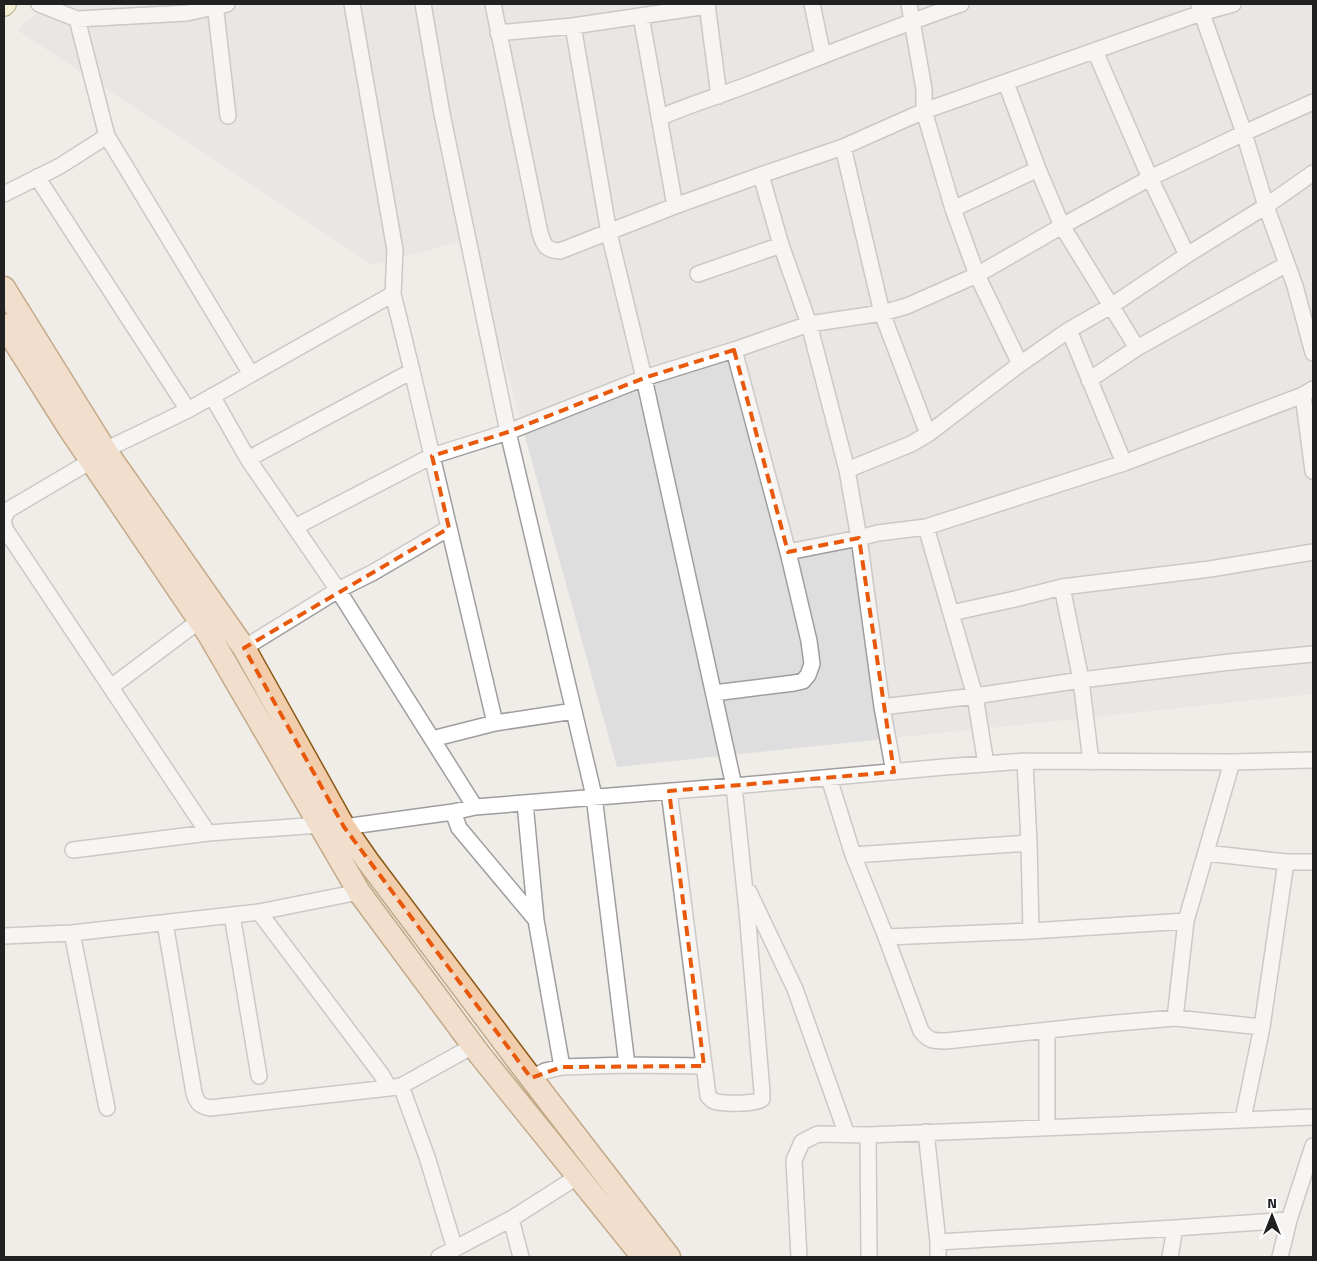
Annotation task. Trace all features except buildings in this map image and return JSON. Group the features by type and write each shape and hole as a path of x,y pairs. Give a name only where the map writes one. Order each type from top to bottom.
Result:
{"main road":[{"path":"4,288 98,456 208,633 359,892 473,1046 643,1257"},
{"path":"4,325 98,456 244,648 344,827 366,860 530,1078 669,1257"}],"street":[{"path":"39,4 77,19 188,13 219,5 228,116"},
{"path":"352,4 395,250 393,294 495,724"},
{"path":"423,4 442,114 508,432 594,796 627,1065"},
{"path":"493,4 536,214 544,244 552,250 560,251 675,206 843,146 924,111 1095,51 1200,8 1233,4"},
{"path":"812,4 823,56"},
{"path":"909,4 924,89 924,111 953,209 977,275 1020,364"},
{"path":"659,118 961,4"},
{"path":"498,33 573,26 707,5 719,96"},
{"path":"1200,8 1244,133 1266,206 1294,286 1313,353"},
{"path":"641,16 675,206"},
{"path":"77,19 107,136 251,374"},
{"path":"573,26 609,232 644,378 734,786 762,1092 762,1099 758,1101 717,1102 708,1096 669,791"},
{"path":"1095,51 1150,178 1187,255"},
{"path":"1006,83 1038,169 1062,226 1137,348"},
{"path":"295,527 432,456 508,432 644,378 809,324 882,313 907,306 977,275 1150,178 1313,102"},
{"path":"4,194 60,166 107,136"},
{"path":"843,146 882,313 928,434"},
{"path":"953,209 1038,169"},
{"path":"848,470 911,444 928,434 1068,330 1111,306 1187,255 1266,206 1313,173"},
{"path":"761,175 809,324 848,470 882,707 894,772"},
{"path":"37,177 188,410"},
{"path":"698,274 782,245"},
{"path":"1089,380 1137,348 1286,264"},
{"path":"4,518 8,510 98,456 188,410 393,294"},
{"path":"1068,330 1124,463"},
{"path":"714,693 803,681 808,675 812,664 809,641 788,552 734,350"},
{"path":"248,459 412,371"},
{"path":"788,552 878,533 926,527 1124,463 1308,392 1313,471"},
{"path":"212,396 248,459 338,590 475,806"},
{"path":"4,523 5,529 208,833"},
{"path":"926,527 975,696 986,764"},
{"path":"244,648 338,590 372,573 449,528"},
{"path":"951,613 1062,587 1210,569 1313,552"},
{"path":"1062,587 1081,680 1091,762"},
{"path":"111,688 199,621"},
{"path":"882,707 975,696 1081,680 1313,654"},
{"path":"432,740 495,724 574,711"},
{"path":"344,827 453,812 475,806 1025,761 1232,762 1313,760"},
{"path":"1025,761 1031,931"},
{"path":"1174,1018 1186,921 1232,762"},
{"path":"829,778 853,855 921,1031 926,1037 934,1041 946,1041 1174,1018 1262,1027"},
{"path":"525,803 536,920 562,1067"},
{"path":"453,812 459,828 536,920"},
{"path":"73,850 208,833 320,825"},
{"path":"853,855 1029,843"},
{"path":"1206,853 1286,862 1313,862"},
{"path":"1243,1119 1262,1027 1286,862"},
{"path":"744,881 795,989 847,1135"},
{"path":"4,936 72,933 259,912 359,892"},
{"path":"259,912 381,1074 395,1087 427,1156 455,1249"},
{"path":"232,915 259,1076"},
{"path":"886,937 1031,931 1186,921"},
{"path":"165,923 194,1093 196,1101 202,1106 210,1108 395,1087 473,1046"},
{"path":"72,933 107,1108"},
{"path":"1047,1030 1047,1127"},
{"path":"530,1078 545,1071 562,1067 627,1065 704,1066"},
{"path":"798,1257 794,1160 802,1142 818,1134 868,1135 1313,1117"},
{"path":"926,1132 938,1250 1175,1228 1289,1220"},
{"path":"868,1135 869,1257"},
{"path":"1280,1257 1289,1220 1313,1146"},
{"path":"439,1257 511,1219 577,1177"},
{"path":"511,1219 521,1257"},
{"path":"1170,1257 1175,1228"}],"highlighted area":[{"path":"734,350 788,552 859,538 894,772 669,791 704,1066 562,1067 531,1078 344,827 244,648 449,528 432,456 508,432 644,378"}],"shaded area":[{"path":"48,4 1313,4 1313,694 617,767 470,239 373,265 17,30"}]}
